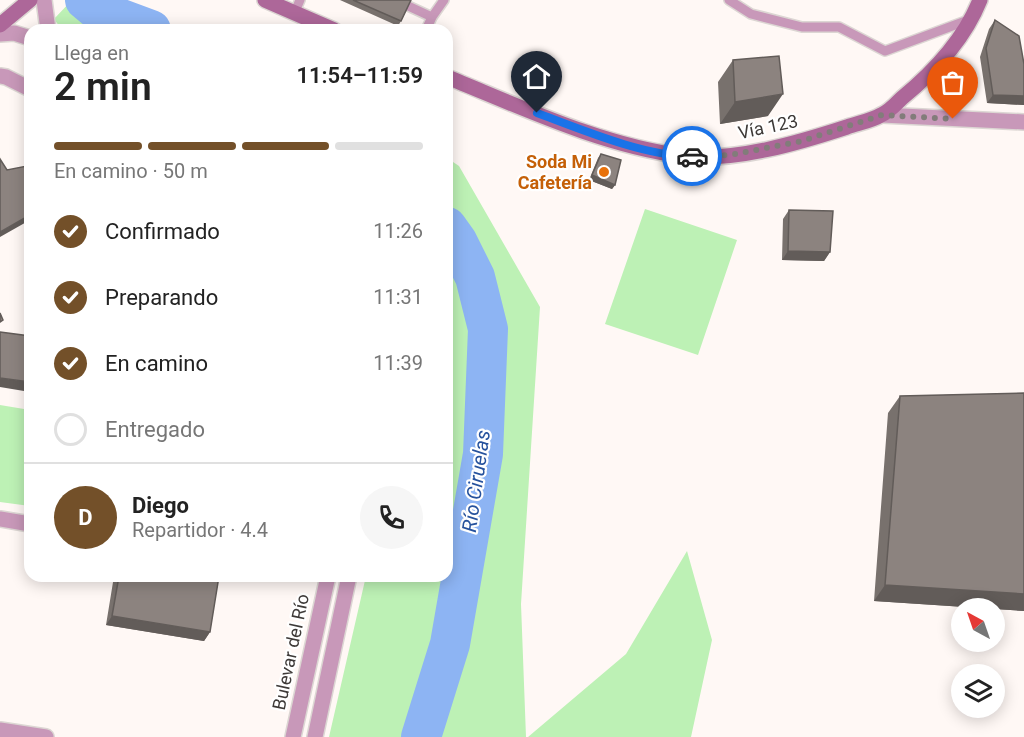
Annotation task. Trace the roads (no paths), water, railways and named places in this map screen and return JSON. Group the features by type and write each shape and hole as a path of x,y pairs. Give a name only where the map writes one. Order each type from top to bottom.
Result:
{"main road":[{"path":"0,24 30,0"},
{"path":"265,0 297,7 324,24"},
{"name":"Vía 123","path":"453,79 591,133 643,149 685,156 730,155 802,141 882,115 919,84 949,54 973,18 980,0"}],"street":[{"path":"45,0 47,24"},
{"path":"0,34 14,33 24,36"},
{"path":"2,73 24,86"},
{"path":"882,115 1024,122"},
{"path":"0,519 24,523"},
{"name":"Bulevar del Río","path":"293,737 327,582"},
{"path":"315,737 348,582"},
{"path":"0,730 46,737"}],"lane":[{"path":"395,0 432,17"},
{"path":"429,24 444,0"},
{"path":"729,0 752,14 802,27 839,27 885,51 973,18"}],"waterway":[{"name":"Río Ciruelas","path":"85,0 97,10 135,24"},
{"name":"Río Ciruelas","path":"421,737 450,644 483,454 488,329 475,277 453,235"}],"place":[{"name":"Soda Mi Cafetería","path":"604,172"}]}
